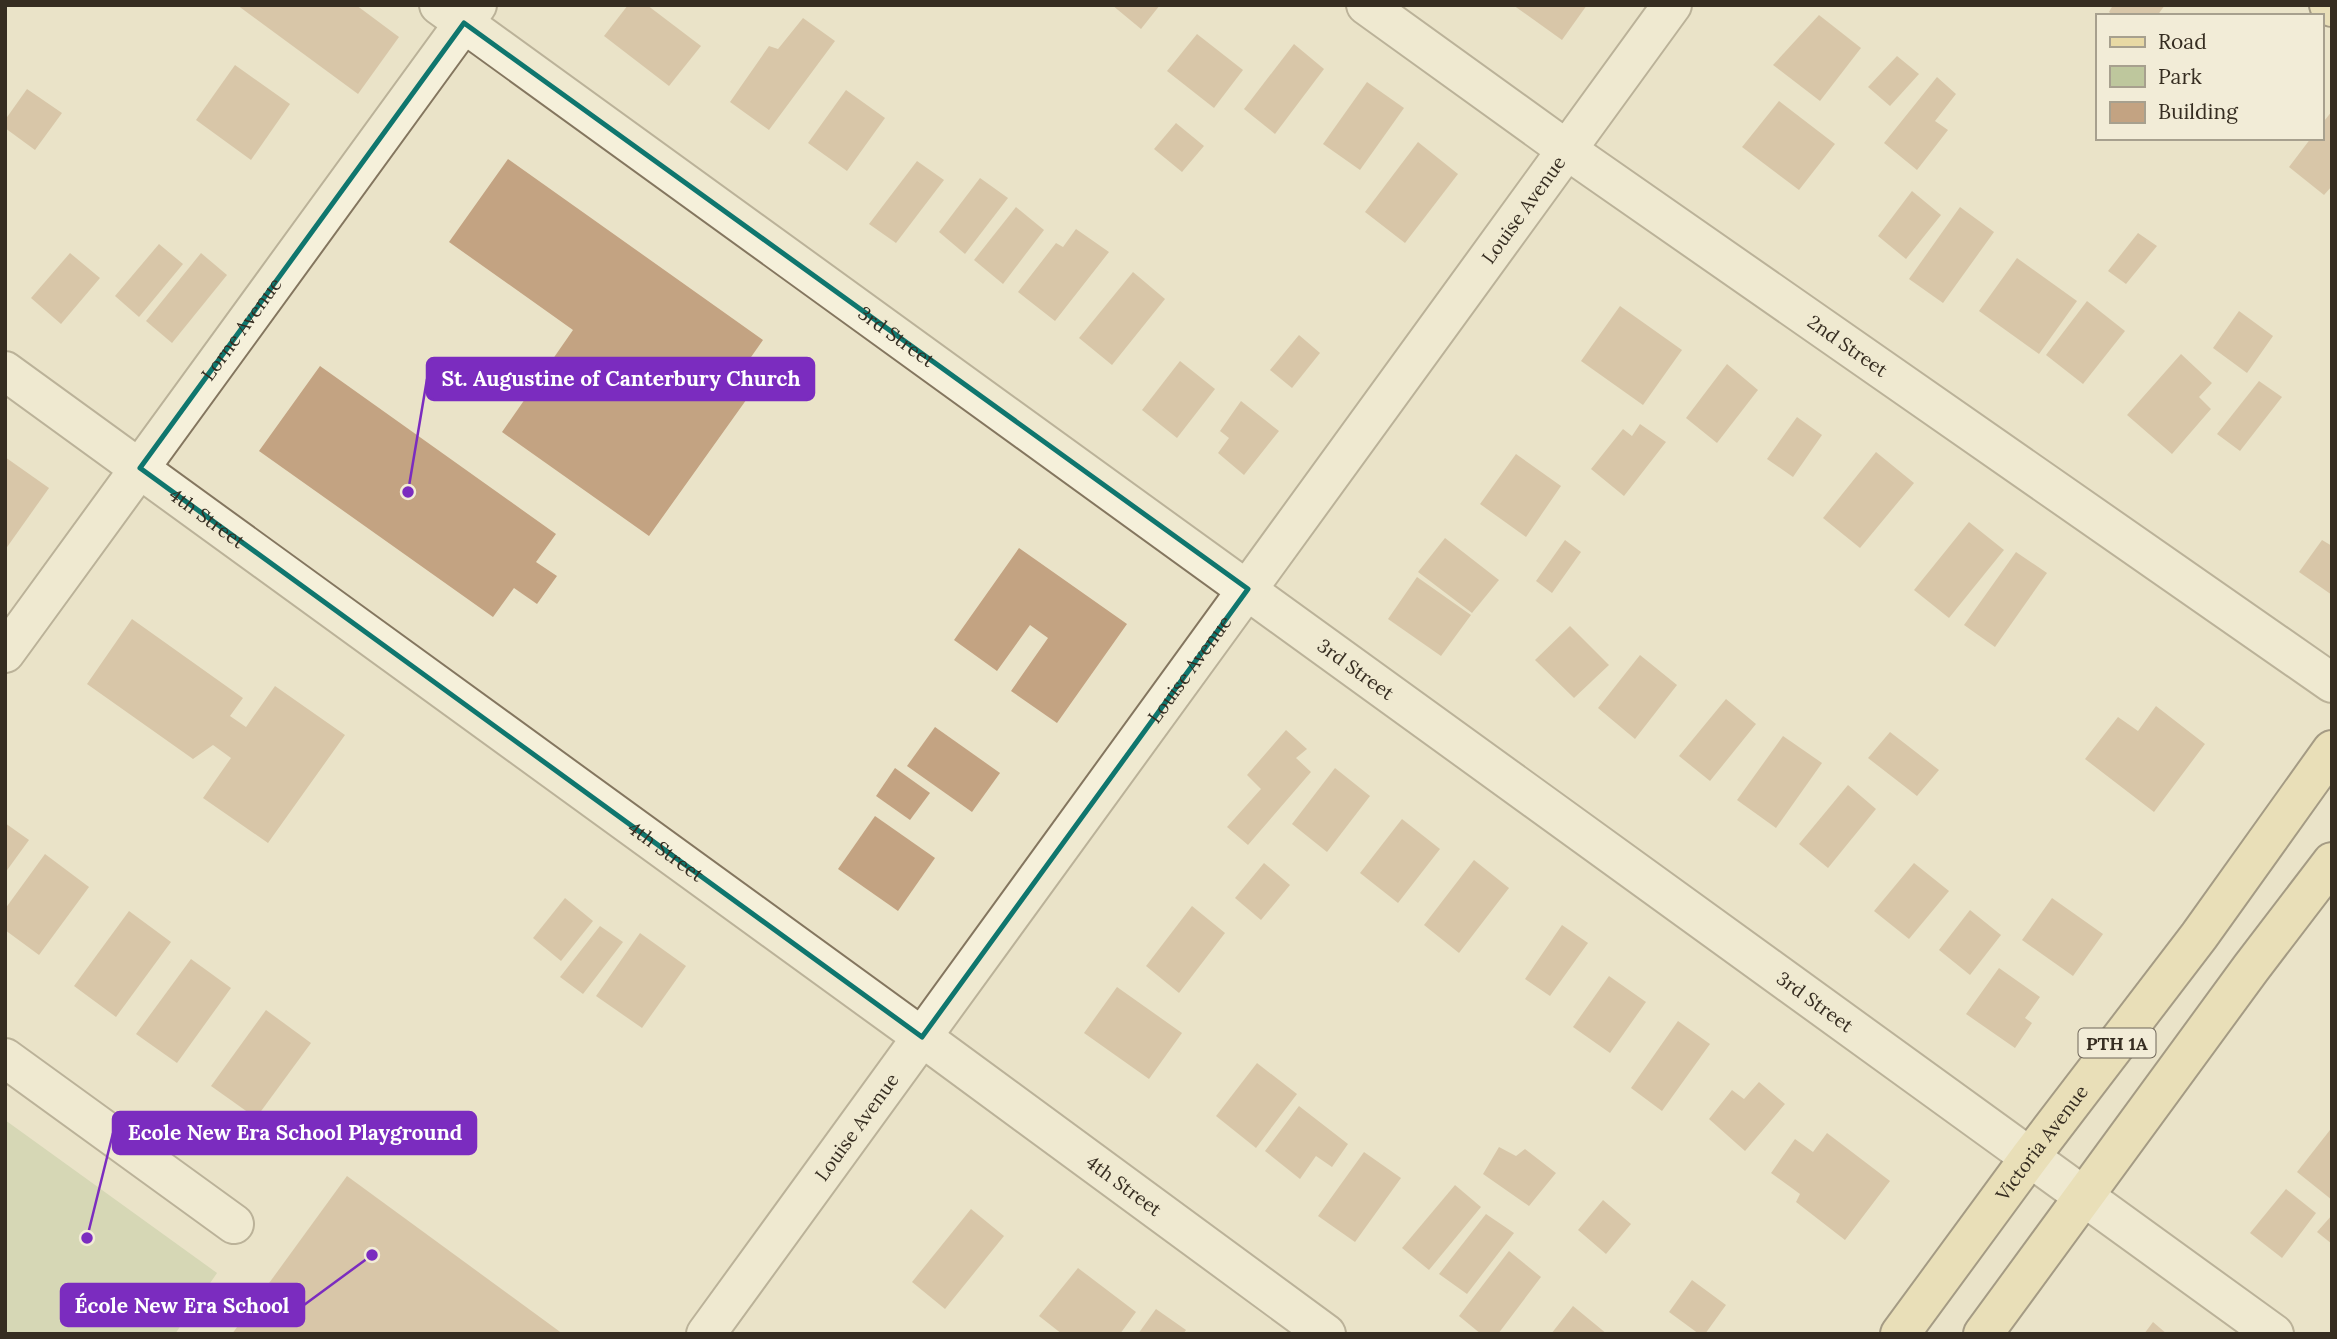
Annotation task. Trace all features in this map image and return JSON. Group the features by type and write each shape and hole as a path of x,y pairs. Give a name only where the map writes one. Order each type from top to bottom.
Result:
{"main road":[{"name":"Victoria Avenue","path":"1900,1334 2030,1157 2199,936 2332,750"},
{"name":"PTH 1A","path":"1983,1334 2332,863"}],"street":[{"name":"2nd Street","path":"1366,5 1567,150 2332,683"},
{"name":"Louise Avenue","path":"706,1334 1672,5"},
{"name":"Lorne Avenue","path":"5,653 140,468 460,11"},
{"name":"3rd Street","path":"460,11 1248,589 2274,1334"},
{"name":"4th Street","path":"5,371 1326,1334"},
{"path":"5,1058 234,1223"}],"highlighted area":[{"path":"464,23 1248,589 922,1037 140,468"}],"green space":[{"path":"5,1120 217,1273 175,1334 5,1334"}],"building":[{"path":"237,5 356,5 399,37 358,94"},
{"path":"628,5 647,5 701,46 669,86 604,36"},
{"path":"1112,5 1160,5 1141,29"},
{"path":"1513,5 1587,5 1562,40"},
{"path":"2113,5 2165,5 2158,14 2109,12"},
{"path":"1819,15 1861,48 1820,101 1773,65"},
{"path":"803,18 835,41 769,130 730,102 769,46 778,49"},
{"path":"1197,34 1243,70 1214,108 1167,71"},
{"path":"1294,44 1324,69 1275,134 1244,109"},
{"path":"1897,56 1919,74 1890,106 1868,87"},
{"path":"235,65 290,104 251,160 196,120"},
{"path":"1937,77 1956,94 1935,121 1948,130 1917,170 1884,143"},
{"path":"1367,82 1404,108 1360,170 1323,144"},
{"path":"27,89 62,113 35,150 5,128 5,120"},
{"path":"846,90 885,118 847,171 808,143"},
{"path":"1779,101 1835,144 1799,190 1742,147"},
{"path":"2332,111 2332,186 2324,195 2289,167 2309,140 2323,140 2323,122"},
{"path":"1176,123 1204,146 1182,172 1154,149"},
{"path":"1418,142 1458,174 1405,243 1365,212"},
{"path":"508,159 763,340 737,377 754,389 649,536 502,432 573,330 449,242"},
{"path":"917,161 944,180 896,243 869,224"},
{"path":"980,178 1008,198 965,254 939,232"},
{"path":"1912,191 1941,215 1906,259 1878,236"},
{"path":"1016,207 1044,230 1003,284 974,260"},
{"path":"1960,207 1994,232 1943,303 1909,279"},
{"path":"1076,229 1109,252 1055,321 1018,292 1056,243 1063,247"},
{"path":"2138,233 2157,246 2126,284 2108,271"},
{"path":"159,244 183,264 139,317 115,296"},
{"path":"70,253 100,278 61,324 31,298"},
{"path":"201,253 227,275 172,343 146,321"},
{"path":"2017,258 2077,301 2039,354 1979,311"},
{"path":"1133,272 1165,299 1112,365 1079,338"},
{"path":"2087,301 2125,331 2083,384 2046,355"},
{"path":"1620,306 1682,350 1643,405 1581,361"},
{"path":"2239,311 2273,336 2247,373 2213,348"},
{"path":"1299,335 1320,353 1292,388 1270,370"},
{"path":"2181,354 2212,383 2199,397 2211,409 2172,454 2127,415"},
{"path":"1180,361 1215,389 1177,438 1142,410"},
{"path":"1727,364 1758,390 1717,443 1686,418"},
{"path":"320,366 556,534 536,562 557,576 537,604 514,588 493,617 259,451"},
{"path":"2259,381 2282,397 2240,451 2217,434"},
{"path":"1241,401 1279,431 1244,475 1218,453 1229,438 1220,431"},
{"path":"1797,417 1822,435 1793,477 1767,459"},
{"path":"1640,424 1666,442 1624,496 1591,469 1623,429 1632,436"},
{"path":"1876,452 1914,483 1860,548 1823,518"},
{"path":"1516,454 1561,486 1526,537 1480,504"},
{"path":"5,457 49,488 5,550"},
{"path":"1969,522 2004,550 1949,618 1914,590"},
{"path":"1445,538 1499,580 1472,613 1418,572"},
{"path":"1565,540 1581,552 1552,593 1536,581"},
{"path":"2322,540 2332,546 2332,595 2299,572"},
{"path":"1019,548 1127,624 1057,723 1011,691 1048,638 1030,625 997,671 954,640"},
{"path":"2016,552 2047,573 1995,647 1964,625"},
{"path":"1417,577 1471,615 1441,656 1388,619"},
{"path":"132,619 243,698 230,716 246,727 275,686 345,735 268,843 203,798 231,758 213,745 193,759 87,684"},
{"path":"1570,626 1609,665 1574,698 1535,660"},
{"path":"1640,655 1677,685 1635,739 1598,708"},
{"path":"1726,699 1756,724 1710,781 1679,756"},
{"path":"2156,706 2205,744 2154,812 2085,759 2118,717 2138,731"},
{"path":"935,727 1000,773 972,812 907,766"},
{"path":"1286,730 1307,749 1296,758 1311,772 1248,845 1227,827 1261,789 1247,775"},
{"path":"1890,732 1939,770 1917,796 1868,758"},
{"path":"1783,736 1822,763 1776,828 1737,800"},
{"path":"895,768 930,793 910,820 876,796"},
{"path":"1335,768 1370,796 1327,852 1292,824"},
{"path":"1848,785 1876,809 1828,868 1799,844"},
{"path":"875,816 935,858 898,911 838,869"},
{"path":"1402,819 1440,849 1398,903 1360,873"},
{"path":"5,823 29,840 5,873"},
{"path":"45,854 89,887 39,955 5,930 5,909"},
{"path":"1474,860 1509,888 1459,953 1424,925"},
{"path":"1264,863 1290,885 1261,920 1235,898"},
{"path":"1914,863 1949,891 1909,939 1874,911"},
{"path":"565,898 593,921 561,961 533,938"},
{"path":"2052,898 2103,934 2073,976 2022,940"},
{"path":"1192,906 1225,933 1179,993 1146,966"},
{"path":"1970,910 2001,935 1970,975 1939,950"},
{"path":"129,911 171,942 116,1017 74,986"},
{"path":"1562,925 1588,943 1550,996 1525,979"},
{"path":"600,926 623,942 583,994 560,977"},
{"path":"640,933 686,966 642,1028 596,996"},
{"path":"191,959 231,988 177,1063 136,1034"},
{"path":"1999,968 2040,997 2025,1018 2032,1023 2015,1048 1966,1014"},
{"path":"1609,976 1646,1002 1610,1053 1573,1027"},
{"path":"1117,987 1182,1033 1149,1079 1084,1033"},
{"path":"266,1010 311,1043 256,1118 211,1086"},
{"path":"1678,1021 1710,1044 1662,1111 1631,1088"},
{"path":"1257,1063 1297,1094 1256,1148 1216,1116"},
{"path":"1759,1082 1785,1104 1745,1151 1709,1119 1732,1090 1744,1099"},
{"path":"1299,1106 1348,1144 1332,1167 1316,1156 1300,1179 1265,1151"},
{"path":"2330,1130 2332,1131 2332,1200 2297,1172"},
{"path":"1827,1133 1890,1181 1845,1240 1796,1202 1800,1194 1771,1173 1795,1139 1813,1152"},
{"path":"1499,1147 1516,1156 1525,1149 1556,1173 1529,1206 1483,1174"},
{"path":"1364,1152 1401,1178 1355,1242 1318,1216"},
{"path":"347,1176 563,1334 232,1334"},
{"path":"1455,1185 1481,1207 1429,1270 1402,1248"},
{"path":"2286,1189 2316,1213 2282,1258 2250,1233"},
{"path":"1603,1200 1631,1224 1606,1254 1578,1230"},
{"path":"971,1209 1004,1236 945,1309 912,1282"},
{"path":"1486,1214 1514,1233 1467,1294 1439,1274"},
{"path":"2332,1215 2332,1244 2317,1232"},
{"path":"1509,1251 1541,1277 1498,1334 1481,1334 1459,1316"},
{"path":"1078,1268 1136,1312 1120,1334 1062,1334 1039,1316"},
{"path":"1692,1280 1726,1305 1705,1334 1699,1334 1669,1312"},
{"path":"1573,1306 1607,1334 1551,1334"},
{"path":"1156,1309 1186,1330 1183,1334 1138,1334"},
{"path":"2153,1322 2167,1334 2144,1334"}],"place":[{"name":"St. Augustine of Canterbury Church","path":"408,492"},
{"name":"Ecole New Era School Playground","path":"87,1238"},
{"name":"École New Era School","path":"372,1255"}]}
